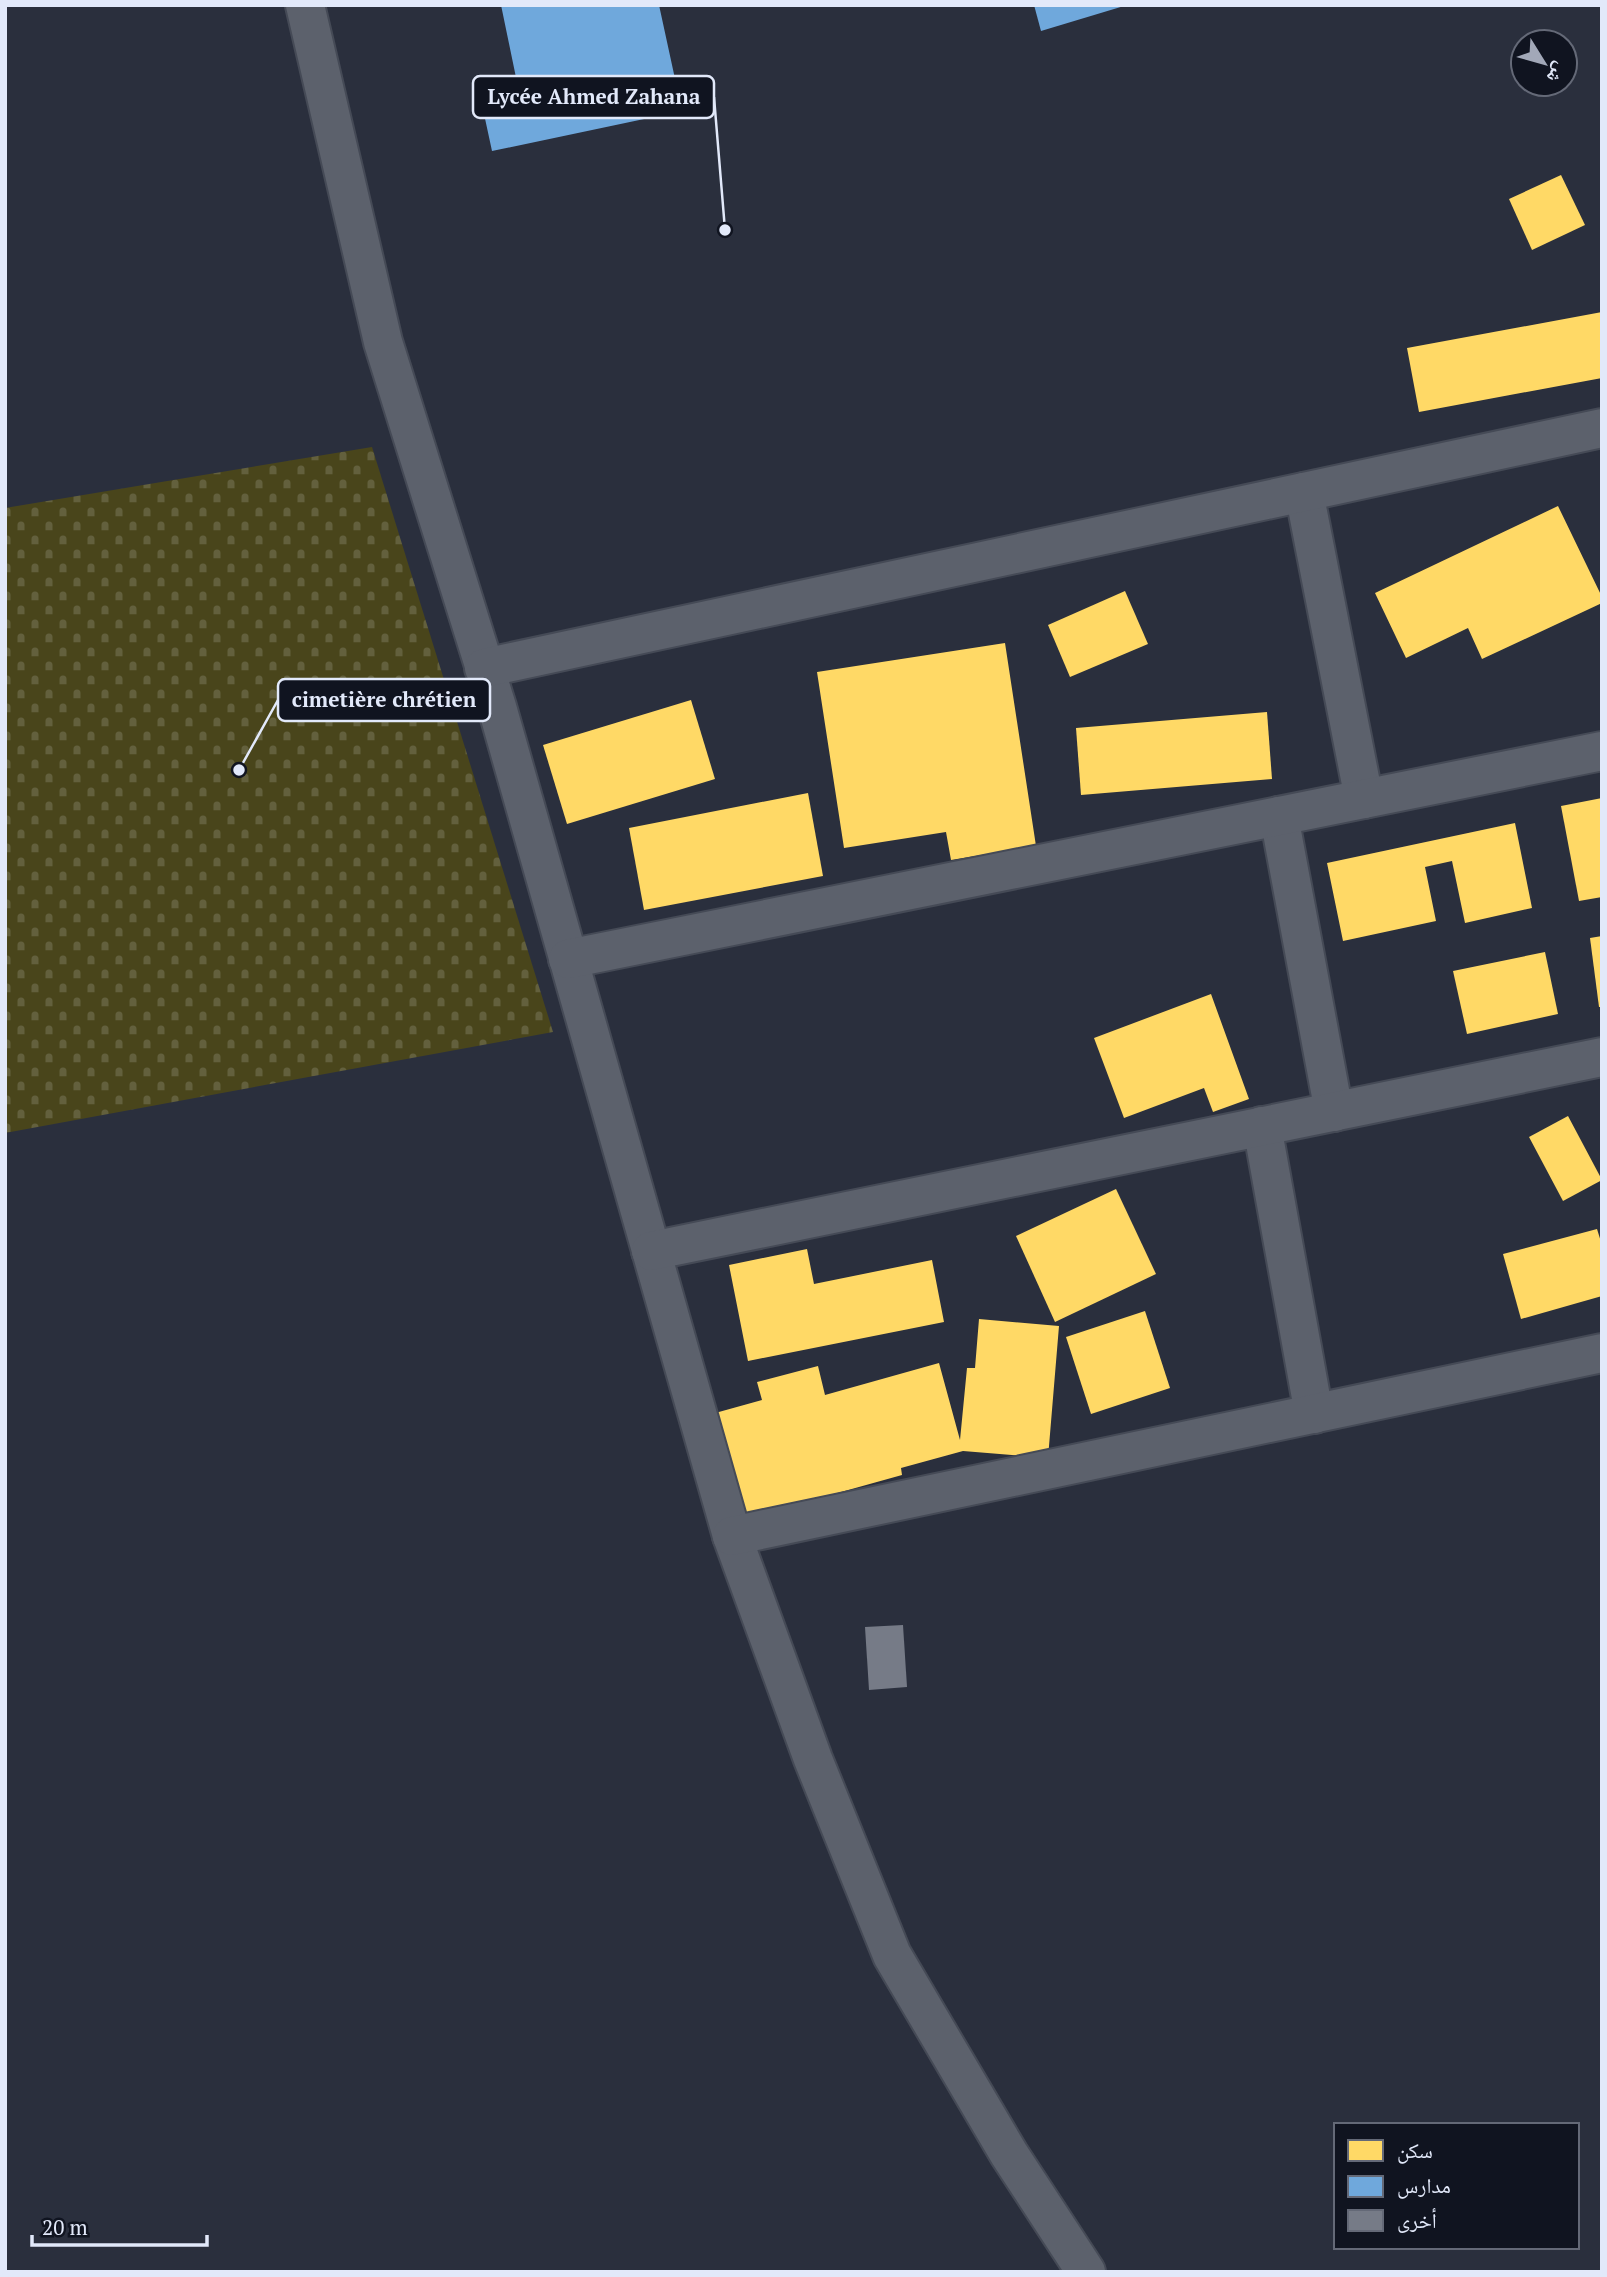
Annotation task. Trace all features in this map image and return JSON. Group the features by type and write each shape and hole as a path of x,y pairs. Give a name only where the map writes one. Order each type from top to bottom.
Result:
{"street":[{"path":"305,5 383,342 484,667 732,1536 813,1759 892,1955 1009,2154 1086,2272"},
{"path":"484,667 1602,428"},
{"path":"1304,492 1364,799"},
{"path":"568,959 1602,751"},
{"path":"1279,816 1334,1112"},
{"path":"651,1251 1602,1057"},
{"path":"1262,1126 1314,1414"},
{"path":"732,1536 1602,1353"}],"green space":[{"path":"372,447 553,1032 5,1133 5,508"}],"building: سكن":[{"path":"1561,175 1585,225 1532,250 1509,199"},
{"path":"1602,312 1602,378 1419,412 1407,348"},
{"path":"1558,506 1602,597 1602,603 1482,659 1468,628 1406,658 1375,593"},
{"path":"1125,591 1148,644 1070,677 1048,625"},
{"path":"1005,643 1036,846 951,860 946,832 844,848 817,672"},
{"path":"691,700 715,779 567,824 543,745"},
{"path":"1267,712 1272,779 1081,795 1076,728"},
{"path":"808,793 823,876 644,910 629,828"},
{"path":"1602,798 1602,897 1579,901 1561,806"},
{"path":"1515,823 1532,908 1465,923 1452,861 1425,867 1436,921 1343,941 1327,863"},
{"path":"1602,936 1602,1007 1599,1007 1590,938"},
{"path":"1545,952 1558,1014 1467,1034 1453,971"},
{"path":"1211,994 1249,1099 1213,1112 1204,1088 1124,1118 1094,1038"},
{"path":"1568,1116 1602,1180 1563,1201 1529,1137"},
{"path":"1116,1189 1156,1274 1055,1322 1016,1236"},
{"path":"1597,1229 1602,1245 1602,1296 1521,1319 1503,1254"},
{"path":"807,1249 814,1284 932,1260 944,1322 748,1361 729,1265"},
{"path":"1145,1311 1170,1388 1091,1414 1066,1337"},
{"path":"979,1319 1059,1326 1048,1458 963,1451 901,1468 902,1475 737,1521 708,1415 762,1400 757,1382 818,1366 825,1395 939,1363 960,1440 967,1368 975,1368"}],"building: مدارس":[{"path":"501,5 659,5 682,111 492,151 481,100 519,92"},
{"path":"1034,5 1124,5 1124,6 1041,31"}],"building: أخرى":[{"path":"903,1625 907,1687 869,1690 865,1627"}],"place":[{"name":"Lycée Ahmed Zahana","path":"725,230"},
{"name":"cimetière chrétien","path":"239,770"}]}
